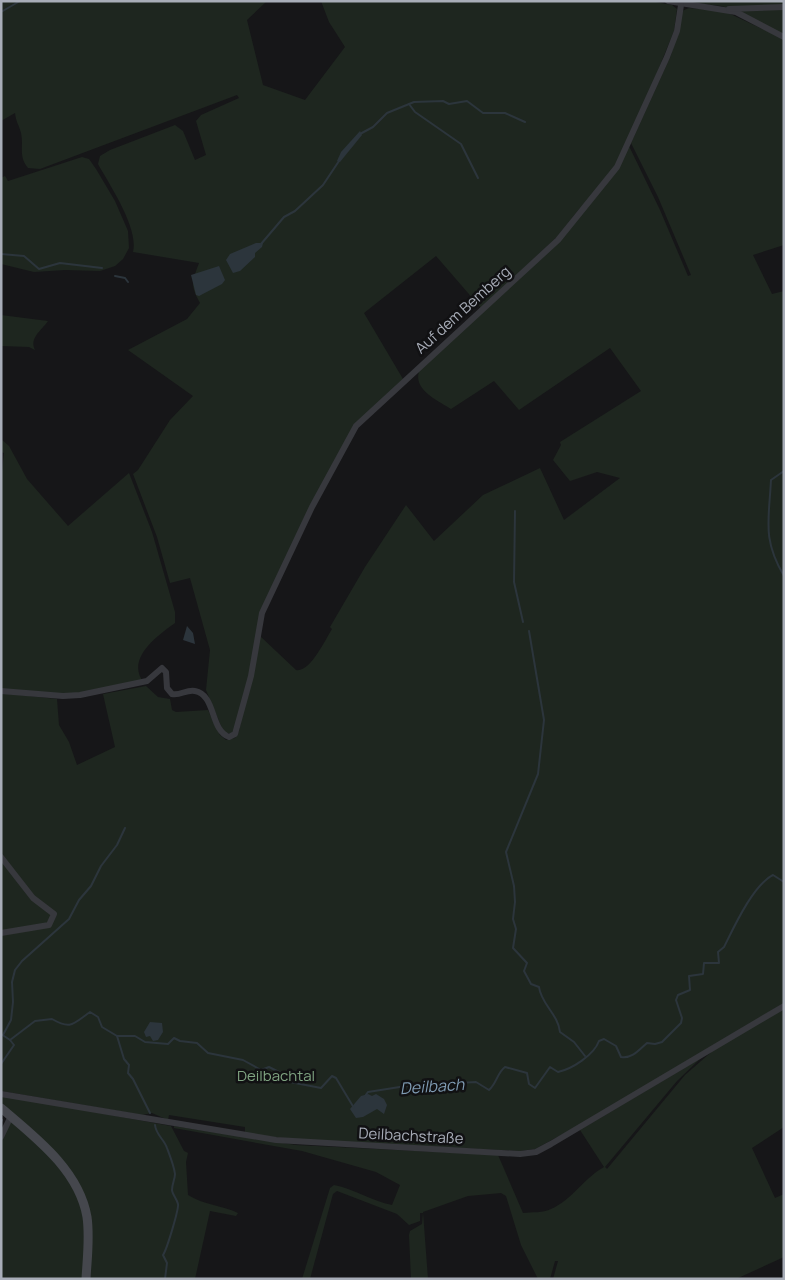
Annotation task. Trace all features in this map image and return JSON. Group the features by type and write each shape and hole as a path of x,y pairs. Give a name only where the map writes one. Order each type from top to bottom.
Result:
{"main road":[{"path":"1,1108 47,1148 69,1177 81,1198 88,1224 86,1279"}],"street":[{"path":"668,1 681,5 726,10 784,7"},
{"name":"Auf dem Bemberg","path":"1,691 63,696 80,695 147,681 162,668 166,672 167,688 172,694 195,691 202,695 222,733 229,737 237,731 262,613 312,507 356,426 558,240 617,167 653,83 667,57 677,31 681,5"},
{"path":"726,10 750,18 784,36"},
{"path":"1,857 33,898 54,914 49,925 1,933"},
{"name":"Deilbachstraße","path":"1,1094 276,1140 520,1154 536,1152 551,1144 784,1006"},
{"path":"1,1137 11,1116"}],"green space":[{"name":"Deilbachtal","path":"1,1 267,1 247,20 263,85 305,100 345,47 329,22 321,1 651,1 672,5 677,9 674,31 628,144 660,210 688,276 691,275 658,197 631,143 671,55 682,11 689,8 724,11 784,39 784,245 753,255 772,294 784,291 784,1003 578,1126 535,1149 520,1151 315,1141 245,1134 245,1127 169,1115 168,1120 152,1113 142,1115 1,1091 1,693 57,699 59,725 69,742 77,765 115,747 103,694 146,686 158,697 170,699 172,710 176,712 208,710 220,735 226,740 235,738 239,731 259,635 296,670 301,670 307,666 321,648 332,629 330,627 365,567 406,505 434,541 483,495 540,468 564,520 620,478 597,472 570,481 553,460 561,445 560,442 641,391 610,348 519,410 494,381 451,409 427,393 419,382 420,369 523,274 587,207 580,208 557,237 481,308 436,256 364,313 403,379 353,429 260,612 249,676 234,733 224,733 206,690 210,650 190,578 170,583 157,537 133,474 138,470 170,420 193,396 128,350 187,319 200,303 193,287 199,263 133,252 132,231 122,207 98,164 100,156 110,150 175,125 183,131 195,160 206,155 196,121 201,115 239,98 237,95 40,169 28,168 22,155 22,138 15,113 1,121"},
{"path":"677,1 784,1 784,35 739,11 721,6"},
{"path":"82,157 89,159 96,169 115,201 128,231 129,248 123,259 115,266 100,271 65,270 34,272 1,264 1,178 5,176 8,181"},
{"path":"1,315 48,321 35,338 35,350 29,347 1,346"},
{"path":"1,439 9,446 27,479 68,526 129,473 152,532 175,612 175,623 152,641 141,657 138,665 139,674 144,683 80,695 1,690 1,479 4,453 1,452"},
{"path":"784,1008 784,1127 752,1148 775,1198 784,1194 784,1257 736,1279 553,1279 558,1261 555,1261 550,1279 538,1279 521,1245 506,1196 501,1193 468,1196 423,1212 428,1279 411,1279 409,1235 410,1231 422,1224 423,1213 420,1213 420,1221 409,1225 397,1214 337,1191 333,1194 310,1279 302,1279 330,1188 334,1185 349,1189 392,1205 400,1185 376,1172 302,1151 174,1128 174,1126 296,1145 498,1155 523,1213 545,1211 565,1200 604,1167 580,1130 701,1058 677,1081 605,1167 607,1169 685,1075 716,1048"},
{"path":"1,1095 171,1126 184,1151 188,1153 186,1162 188,1195 200,1201 238,1213 236,1216 210,1211 195,1279 88,1279 90,1242 71,1176 1,1106"},
{"path":"12,1120 58,1166 76,1194 82,1209 85,1225 86,1245 83,1279 1,1279 1,1141"}],"shaded area":[{"path":"360,131 362,135 340,162 337,161 341,152"},
{"path":"256,243 263,243 262,247 255,253 255,257 240,271 233,273 226,260 230,254"},
{"path":"219,266 225,280 222,284 199,296 196,295 191,275"},
{"path":"187,626 193,633 195,644 183,640"},
{"path":"150,1022 162,1023 163,1032 158,1040 153,1041 150,1036 146,1037 144,1032"},
{"path":"368,1094 372,1096 376,1094 384,1099 387,1105 384,1114 377,1109 363,1117 356,1118 350,1109 361,1096"}],"waterway":[{"path":"1,12 20,1"},
{"path":"360,134 373,127 387,113 414,102 443,101 449,104 467,101 483,113 505,113 525,122"},
{"path":"409,104 415,112 461,144 478,178"},
{"path":"261,244 284,217 295,211 323,185 339,161"},
{"path":"1,254 24,256 39,269 60,263 102,268"},
{"path":"115,276 125,278 128,282"},
{"path":"784,471 771,480 768,518 772,551 784,576"},
{"path":"515,511 514,582 523,622"},
{"path":"529,631 544,720 538,774 506,852 514,886 513,919 516,929 513,948 527,963 524,971 531,984 539,987 540,993 556,1020 560,1032 574,1042 585,1056"},
{"path":"3,1035 11,1020 13,1002 12,982 15,970 22,961 69,919 79,900 91,886 101,866 117,845 125,828"},
{"name":"Deilbach","path":"365,1096 368,1092 406,1086 440,1088 458,1083 476,1082 489,1090 505,1067 527,1073 529,1084 535,1088 550,1067 558,1072 570,1068 588,1056 599,1041 604,1039 616,1046 621,1057 629,1057 647,1043 655,1044 662,1042 681,1023 682,1018 676,1000 678,995 690,990 689,976 703,974 704,963 719,963 718,952 724,947 751,897 766,880 773,875 784,882"},
{"name":"Deilbach","path":"1,1034 10,1040 35,1021 52,1019 68,1025 90,1012 98,1017 102,1027 117,1036 135,1036 145,1042 168,1044 174,1038 180,1041 197,1043 208,1053 243,1060 261,1070 269,1067 281,1073 290,1082 321,1088 332,1076 336,1078 354,1108"},
{"path":"117,1036 124,1059 129,1065 128,1073 150,1113"},
{"path":"1,1064 14,1045 10,1040"},
{"path":"155,1125 157,1132 166,1145 173,1164 175,1174 172,1190 178,1204 177,1213 163,1255 167,1263 165,1279"}]}
